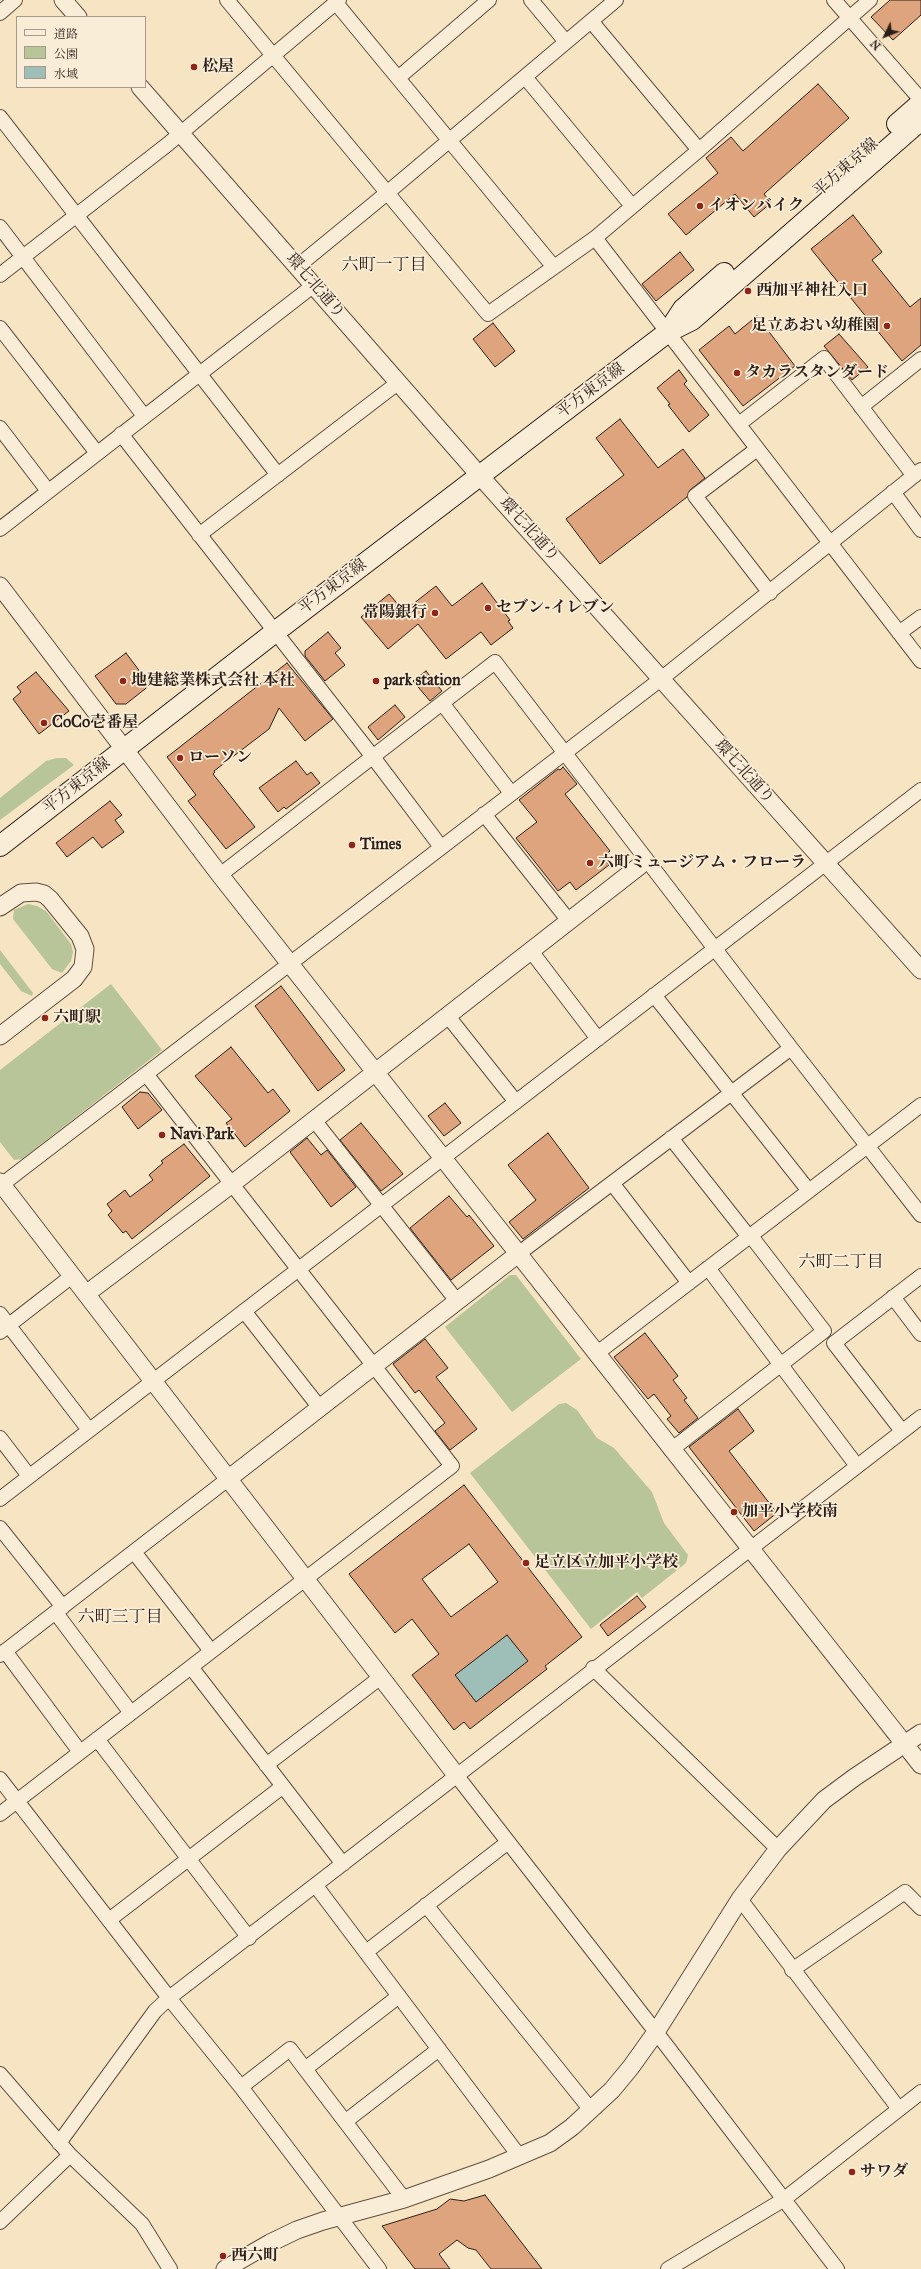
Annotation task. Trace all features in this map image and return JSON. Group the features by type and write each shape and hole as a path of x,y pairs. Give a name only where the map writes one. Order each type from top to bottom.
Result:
{"main road":[{"name":"平方東京線","path":"668,332 683,309 921,102"},
{"name":"平方東京線","path":"0,846 275,632 668,332 692,320 921,120"}],"street":[{"path":"0,13 15,0"},
{"path":"63,0 77,16"},
{"path":"227,0 488,314 553,266 595,238 699,150 870,0"},
{"path":"398,78 489,0"},
{"path":"531,0 566,42"},
{"path":"298,266 387,194 616,0"},
{"path":"834,0 921,102"},
{"path":"0,274 181,133 338,1 398,78 553,266"},
{"path":"591,22 699,150"},
{"path":"525,77 632,206"},
{"name":"環七北通り","path":"141,88 480,476 921,970"},
{"path":"0,117 278,474"},
{"path":"0,227 144,416"},
{"path":"595,238 739,424 829,544 921,661"},
{"path":"0,529 314,285"},
{"path":"0,328 98,453"},
{"path":"739,424 824,358 861,407 917,473 770,593 661,679 1,1184 454,1774 656,2032 836,2269"},
{"path":"861,407 921,359"},
{"path":"199,535 399,382"},
{"path":"0,428 48,491"},
{"path":"121,434 373,757 441,847"},
{"path":"757,449 695,496 770,593"},
{"path":"893,492 921,530"},
{"path":"0,586 220,875 291,963 374,1072 671,1450 921,1765"},
{"path":"899,633 921,617"},
{"path":"220,875 495,662 644,862 714,949 921,1215"},
{"path":"442,703 511,793"},
{"path":"0,1499 921,790"},
{"path":"484,814 569,920"},
{"path":"86,1294 232,1184 644,862"},
{"path":"0,907 21,893 36,892 44,894 50,899 80,936 85,949 83,967 74,979 0,1036"},
{"path":"531,951 598,1039"},
{"path":"654,995 809,1191"},
{"path":"447,1015 516,1102"},
{"path":"80,1752 2,1653 518,1254 790,1048"},
{"path":"0,1814 452,1466 146,1074"},
{"path":"596,1354 921,1105"},
{"path":"314,1120 457,1301"},
{"path":"671,1138 750,1236 902,1431"},
{"path":"612,1183 689,1283"},
{"path":"708,1268 857,1466"},
{"path":"72,1276 3,1324 89,1430"},
{"path":"834,1343 921,1276"},
{"path":"893,1298 921,1334"},
{"path":"244,1311 320,1408"},
{"path":"671,1450 824,1331"},
{"path":"59,2143 155,2011 169,1998 316,1886 454,1774 921,1417"},
{"path":"0,1438 29,1476"},
{"path":"0,1528 131,1713"},
{"path":"134,1552 211,1651"},
{"path":"191,1667 282,1787 343,1864"},
{"path":"593,1668 778,1849"},
{"path":"266,1764 381,1677"},
{"path":"225,2269 270,2242 338,2216 404,2199 520,2157 550,2143 591,2110 631,2067 656,2032 740,1899 778,1849 824,1800 855,1777 921,1734"},
{"path":"97,1739 249,1938"},
{"path":"0,1779 169,1998 240,2087 379,2269"},
{"path":"109,1920 282,1787"},
{"path":"366,1952 507,1842"},
{"path":"316,1886 520,2157"},
{"path":"792,1970 905,1892 921,1908"},
{"path":"740,1899 792,1970 899,2109"},
{"path":"426,1905 591,2110"},
{"path":"305,2069 400,1996"},
{"path":"240,2087 290,2049 404,2199"},
{"path":"346,2121 439,2049"},
{"path":"0,2074 70,2155 142,2224 170,2269"},
{"path":"668,2269 783,2200 921,2092"},
{"path":"0,2222 70,2155"}],"green space":[{"path":"57,758 66,758 74,765 0,820 0,798 46,761"},
{"path":"28,904 37,906 46,911 71,944 73,952 71,961 62,973 52,969 13,919 14,910"},
{"path":"0,950 33,993 32,996 21,991 0,964"},
{"path":"111,984 162,1050 22,1159 14,1160 0,1142 0,1070"},
{"path":"510,1275 516,1275 581,1359 512,1412 445,1327"},
{"path":"566,1403 577,1410 597,1438 614,1448 652,1492 664,1523 688,1555 686,1563 642,1598 637,1592 591,1629 470,1473 559,1404"}],"water":[{"path":"507,1635 528,1661 476,1702 455,1675"}],"building":[{"path":"890,0 921,0 921,15 893,40 871,17"},
{"path":"818,84 849,118 764,194 771,203 754,217 735,194 686,235 668,214 718,173 706,158 731,137 743,151"},
{"path":"853,215 882,252 872,260 910,307 921,298 921,345 902,361 811,249"},
{"path":"680,252 694,270 656,301 642,284"},
{"path":"757,316 795,366 743,406 699,350 729,326 735,334"},
{"path":"493,323 515,351 495,367 473,339"},
{"path":"839,334 868,367 852,380 824,346"},
{"path":"679,370 687,381 684,384 709,415 689,432 657,388"},
{"path":"620,419 658,468 683,449 705,478 690,490 687,497 600,564 566,519 624,475 596,438"},
{"path":"482,583 510,620 508,621 513,628 491,645 481,632 446,659 418,624 388,649 361,617 389,594 404,611 436,586 452,606"},
{"path":"328,632 341,648 335,653 345,665 325,681 305,656 305,651"},
{"path":"126,653 150,685 126,704 116,704 95,676"},
{"path":"287,663 333,719 305,741 279,708 269,729 214,771 215,772 213,774 255,827 226,849 188,801 196,795 167,757"},
{"path":"426,671 442,691 430,701 413,681"},
{"path":"36,672 69,711 39,734 13,699 21,692 17,687"},
{"path":"395,705 405,717 378,740 368,727"},
{"path":"296,761 307,775 311,772 320,783 286,809 284,807 278,812 259,788"},
{"path":"563,767 577,784 565,794 610,851 603,857 609,865 576,890 570,882 558,891 516,838 537,822 519,800 558,769 560,770"},
{"path":"110,801 122,815 115,820 124,832 102,848 93,837 67,857 56,843"},
{"path":"281,986 345,1070 318,1091 255,1006"},
{"path":"231,1047 268,1093 273,1089 290,1111 245,1147 226,1123 232,1119 195,1076"},
{"path":"140,1092 148,1093 162,1110 138,1129 122,1107"},
{"path":"445,1103 461,1123 444,1136 428,1116"},
{"path":"361,1123 403,1174 381,1191 340,1140"},
{"path":"548,1133 589,1188 523,1239 509,1222 536,1200 508,1165"},
{"path":"307,1138 321,1155 327,1150 356,1187 331,1207 290,1152"},
{"path":"184,1144 210,1176 132,1239 126,1231 123,1233 108,1215 112,1211 107,1204 125,1190 130,1197 153,1180 149,1175 163,1163 161,1161"},
{"path":"449,1196 467,1217 469,1215 494,1246 451,1280 410,1228"},
{"path":"645,1333 678,1376 673,1380 687,1398 684,1400 698,1418 679,1433 667,1419 671,1416 654,1394 648,1399 614,1357"},
{"path":"425,1339 448,1368 436,1377 477,1429 450,1450 435,1431 445,1423 419,1390 415,1393 393,1364"},
{"path":"738,1409 754,1431 729,1451 777,1513 754,1531 689,1447"},
{"path":"464,1485 582,1637 545,1666 547,1669 470,1729 464,1722 454,1730 412,1675 439,1654 412,1619 395,1633 349,1574","holes":["469,1544 498,1582 451,1617 422,1579","507,1635 528,1661 476,1702 455,1675"]},
{"path":"637,1596 646,1607 608,1636 600,1625"},
{"path":"485,2195 542,2269 491,2269 476,2250 468,2248 457,2240 439,2254 450,2269 415,2269 382,2226 437,2209 450,2199 464,2201"}],"place":[{"name":"松屋","path":"194,67"},
{"name":"イオンバイク","path":"700,206"},
{"name":"西加平神社入口","path":"748,291"},
{"name":"足立あおい幼稚園","path":"887,326"},
{"name":"タカラスタンダード","path":"737,373"},
{"name":"セブン-イレブン","path":"488,608"},
{"name":"常陽銀行","path":"435,613"},
{"name":"地建総業株式会社 本社","path":"123,681"},
{"name":"park station","path":"376,681"},
{"name":"CoCo壱番屋","path":"44,723"},
{"name":"ローソン","path":"180,758"},
{"name":"Times","path":"352,845"},
{"name":"六町ミュージアム・フローラ","path":"590,863"},
{"name":"六町駅","path":"45,1018"},
{"name":"Navi Park","path":"162,1135"},
{"name":"加平小学校南","path":"734,1512"},
{"name":"足立区立加平小学校","path":"526,1563"},
{"name":"サワダ","path":"852,2172"},
{"name":"西六町","path":"223,2256"}],"district":[{"name":"六町一丁目","path":"384,266"},
{"name":"六町二丁目","path":"841,1263"},
{"name":"六町三丁目","path":"120,1618"}]}
